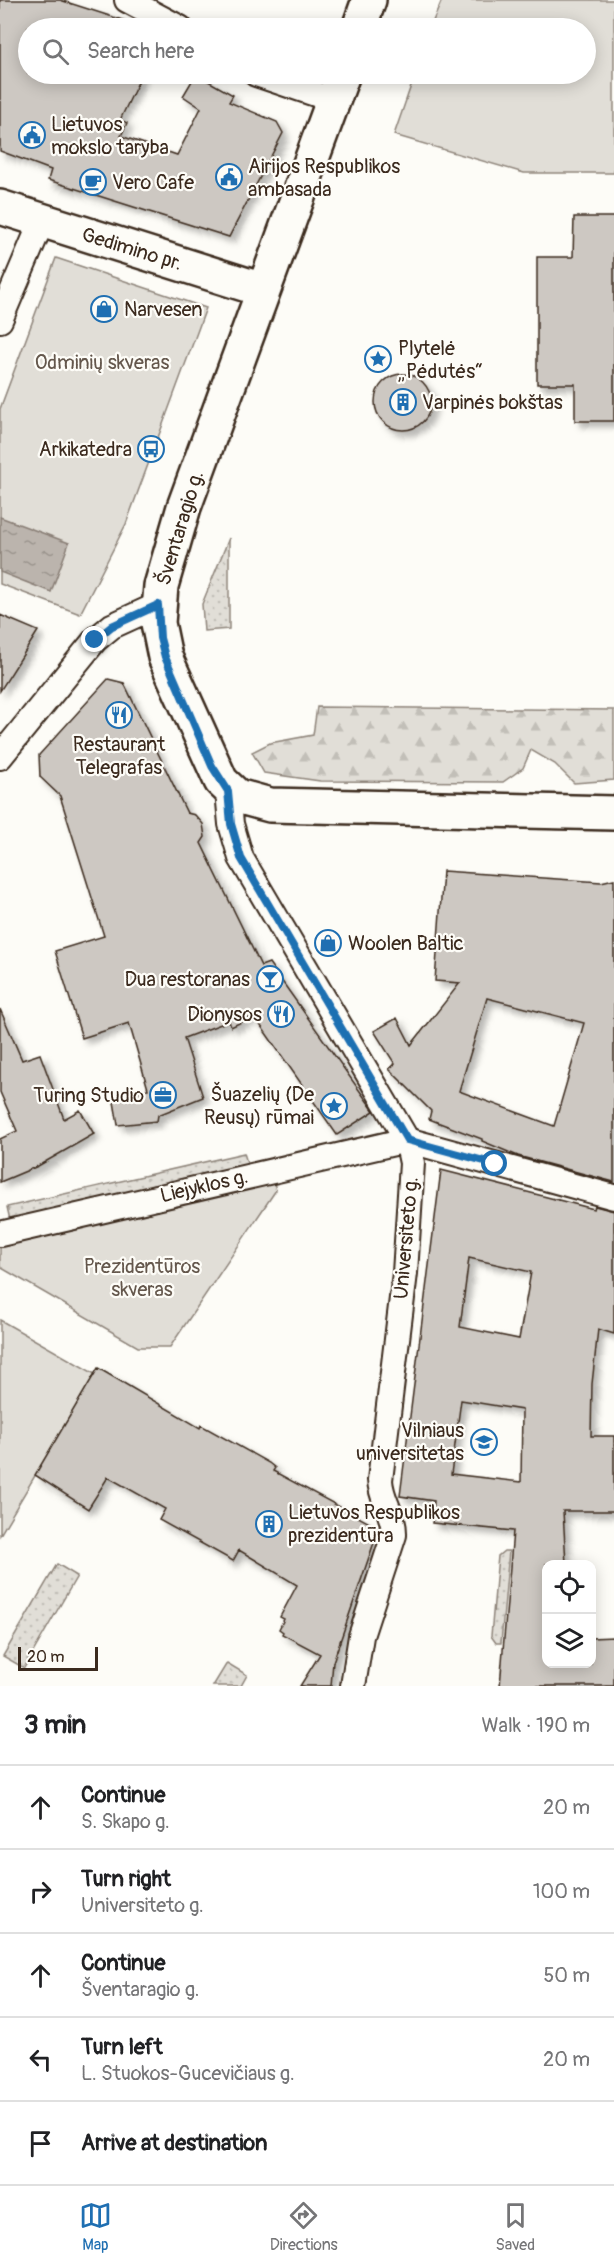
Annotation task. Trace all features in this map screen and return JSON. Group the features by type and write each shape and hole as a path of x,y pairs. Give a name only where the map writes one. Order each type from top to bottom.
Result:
{"main road":[{"path":"363,18 369,0"},
{"name":"Šventaragio g.","path":"228,791 212,766 165,657 160,638 158,605 164,570 184,507 338,87"},
{"name":"Gedimino pr.","path":"0,207 263,290"},
{"path":"228,791 237,796 270,805 614,813"}],"street":[{"path":"127,0 161,18"},
{"path":"319,84 338,87"},
{"path":"0,320 42,221"},
{"path":"0,757 95,640 112,626 158,605"},
{"name":"Universiteto g.","path":"228,791 231,824 241,858 407,1140 412,1163 405,1273 380,1480 380,1494 394,1525 394,1535 355,1660 353,1686"},
{"path":"407,1140 614,1197"},
{"name":"Liejyklos g.","path":"0,1234 407,1140"}],"green space":[{"path":"442,0 614,0 614,173 524,173 394,135 412,84 596,84 596,18 434,18"},
{"name":"Odminių skveras","path":"56,258 206,308 126,524 80,614 0,584 0,409"},
{"path":"229,538 229,629 204,631 202,604"},
{"path":"317,707 614,710 614,780 574,783 555,764 531,750 523,768 503,782 320,781 264,773 252,752 270,743 313,735"},
{"path":"244,1153 248,1166 10,1220 7,1207"},
{"name":"Prezidentūros skveras","path":"274,1183 276,1190 170,1347 138,1347 0,1267 0,1246"},
{"path":"0,1320 95,1374 0,1535"},
{"path":"504,1551 509,1551 501,1643 496,1643 491,1636 498,1556"},
{"path":"57,1564 77,1576 24,1668 3,1656"},
{"path":"227,1663 247,1675 241,1686 213,1686"}],"water":[{"path":"0,517 69,543 51,592 0,572"}],"building":[{"path":"0,0 60,0 116,18 18,18 18,84 137,84 120,120 127,123 121,136 177,155 201,108 183,96 190,84 214,84 233,95 229,102 277,122 283,133 229,237 48,180 51,170 0,151"},
{"path":"574,217 614,217 614,421 575,421 575,384 537,384 537,257 573,257"},
{"name":"Varpinės bokštas","path":"397,374 409,374 423,382 431,396 429,413 423,422 409,430 397,430 380,418 375,408 375,396 387,379"},
{"path":"0,615 38,631 0,691"},
{"path":"108,679 124,683 187,813 195,815 203,824 205,837 201,843 261,966 269,963 374,1111 337,1135 254,1016 231,1027 229,1021 184,1038 203,1097 158,1115 157,1121 118,1125 113,1096 148,1089 129,1023 82,1038 55,951 104,936 60,796 40,777 39,755"},
{"path":"443,871 601,882 614,879 614,1182 518,1156 482,1141 482,1139 429,1119 431,1111 389,1069 395,1064 374,1031 397,1018 411,1045 460,983 435,981","holes":["487,998 584,1023 554,1126 459,1091"]},
{"path":"0,1009 22,1060 40,1054 64,1119 80,1110 94,1134 38,1166 0,1182 0,1139 17,1131 0,1092"},
{"name":"Vilniaus universitetas","path":"441,1170 594,1209 595,1206 614,1211 614,1334 598,1329 592,1384 591,1436 614,1436 614,1511 563,1511 566,1560 542,1560 542,1668 596,1668 596,1638 614,1637 614,1686 500,1686 513,1531 432,1523 434,1501 400,1496","holes":["469,1258 531,1272 519,1339 460,1327","461,1400 522,1410 521,1482 451,1474"]},
{"name":"Lietuvos Respublikos prezidentūra","path":"98,1368 200,1428 201,1425 269,1463 275,1468 273,1471 379,1528 333,1662 331,1686 300,1686 320,1654 282,1634 283,1632 279,1629 284,1619 280,1617 297,1585 239,1550 233,1561 159,1520 165,1509 108,1477 88,1509 35,1475"}],"place":[{"name":"Lietuvos mokslo taryba","path":"32,135"},
{"name":"Airijos Respublikos ambasada","path":"229,177"},
{"name":"Vero Cafe","path":"93,182"},
{"name":"Narvesen","path":"104,309"},
{"name":"Plytelė „Pėdutės“","path":"378,359"},
{"name":"Varpinės bokštas","path":"403,402"},
{"name":"Arkikatedra","path":"151,449"},
{"name":"Restaurant Telegrafas","path":"119,715"},
{"name":"Woolen Baltic","path":"328,943"},
{"name":"Dua restoranas","path":"270,979"},
{"name":"Dionysos","path":"281,1014"},
{"name":"Turing Studio","path":"163,1095"},
{"name":"Šuazelių (De Reusų) rūmai","path":"334,1106"},
{"name":"Vilniaus universitetas","path":"484,1442"},
{"name":"Lietuvos Respublikos prezidentūra","path":"269,1524"}],"route":[{"path":"95,640 112,626 158,605 160,638 165,657 212,766 228,791 231,824 241,858 407,1140 495,1164"}]}
